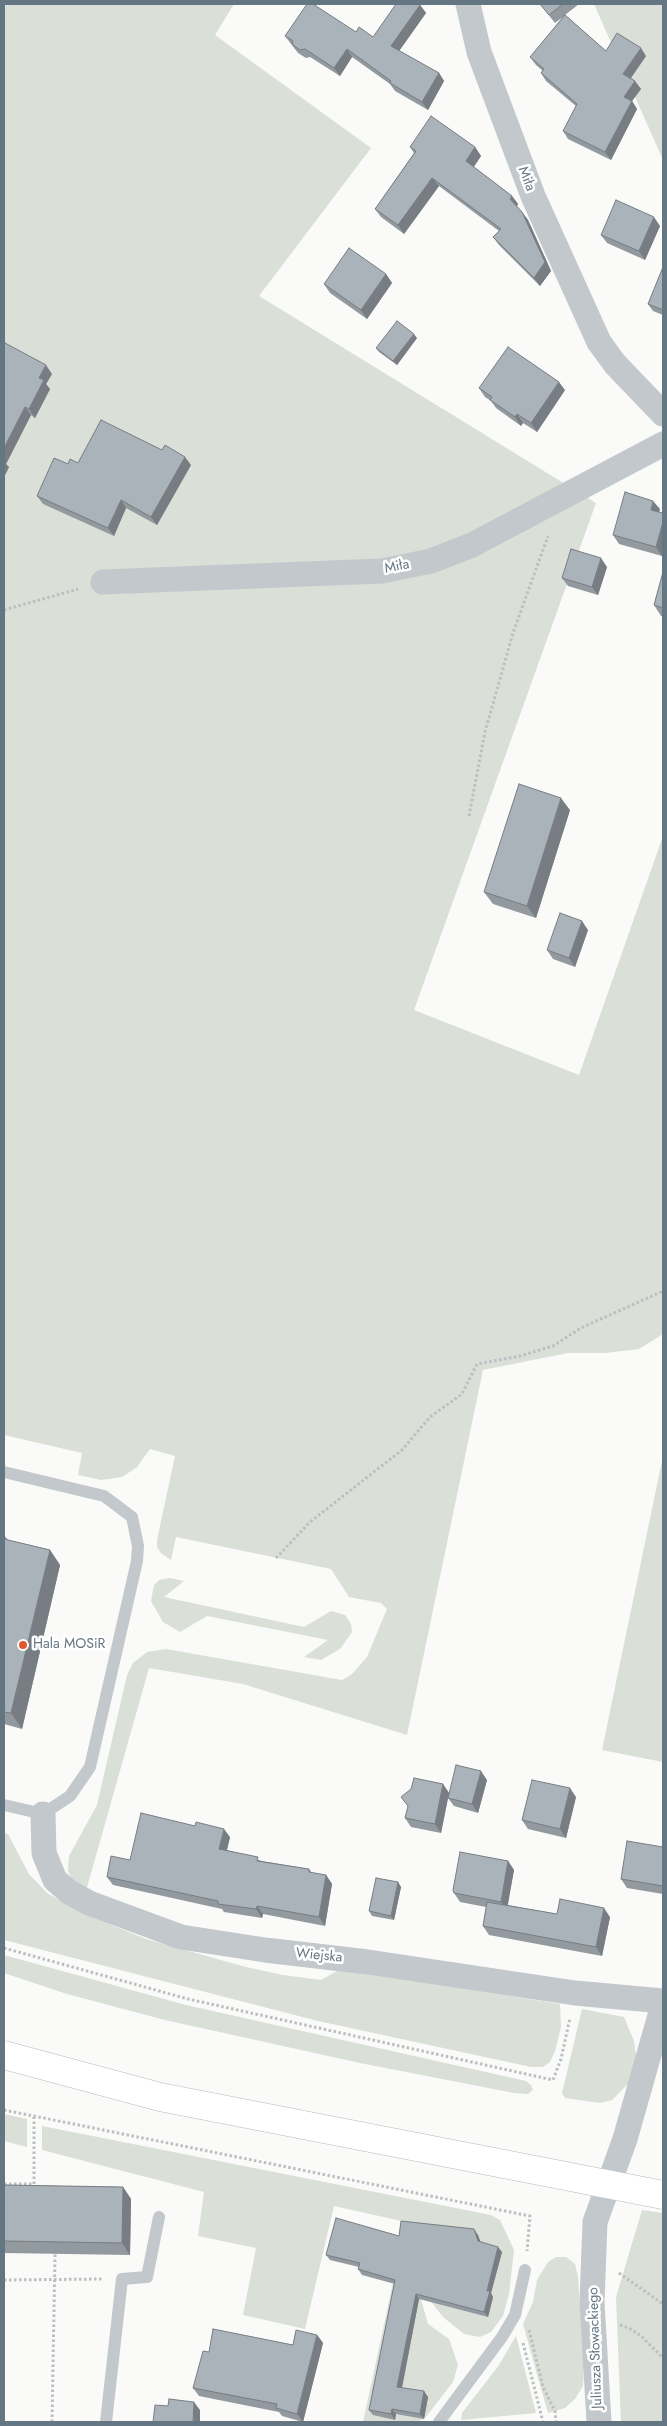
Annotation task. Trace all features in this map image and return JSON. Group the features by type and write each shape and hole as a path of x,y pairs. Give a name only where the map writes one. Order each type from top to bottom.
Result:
{"main road":[{"path":"4,2054 160,2097 663,2195"}],"street":[{"name":"Miła","path":"468,4 479,52 533,196 599,342 615,364 663,414"},
{"name":"Miła","path":"103,582 382,571 431,561 472,544 663,444"},
{"name":"Wiejska","path":"43,1814 44,1853 55,1880 69,1892 89,1903 181,1937 265,1950 368,1962 575,1993 663,2001"},
{"name":"Juliusza Słowackiego","path":"599,2422 593,2317 596,2222 625,2139 663,2005"}],"lane":[{"path":"4,1472 104,1496 132,1517 138,1546 137,1561 90,1767 70,1796 43,1814 4,1805"},
{"path":"106,2422 122,2279 147,2277 159,2217"},
{"path":"439,2422 502,2338 515,2316 525,2270"}],"path":[{"path":"469,816 485,732 513,633 561,497"},
{"path":"4,610 103,582"},
{"path":"276,1558 310,1522 402,1450 430,1417 462,1394 477,1364 520,1356 552,1346 581,1328 663,1291"},
{"path":"4,1948 188,1999 552,2080 561,2059 575,1993"},
{"path":"4,2110 530,2216 525,2270"},
{"path":"4,2184 34,2184 34,2117"},
{"path":"52,2422 55,2254"},
{"path":"595,2258 663,2304"},
{"path":"4,2280 122,2279"},
{"path":"519,2303 526,2317 543,2387 555,2411 556,2422"},
{"path":"515,2316 543,2422"},
{"path":"593,2317 629,2328 663,2358"}],"shaded area":[{"path":"4,4 234,4 215,35 371,148 259,296 596,503 414,1010 579,1075 663,836 663,1334 639,1349 605,1353 568,1353 483,1370 407,1735 243,1684 149,1668 86,1891 73,1882 68,1871 69,1856 97,1805 127,1675 133,1663 147,1652 166,1649 342,1680 352,1674 367,1657 387,1609 381,1603 349,1597 331,1569 176,1537 171,1560 161,1553 157,1547 157,1540 175,1456 150,1449 137,1467 122,1477 101,1480 78,1475 82,1453 4,1435"},
{"path":"594,4 663,4 663,160"},
{"path":"663,1456 663,1762 602,1750"},
{"path":"170,1578 184,1581 164,1597 304,1627 331,1611 345,1615 351,1624 352,1632 340,1649 321,1660 304,1657 328,1640 207,1616 180,1632 163,1622 151,1601 154,1585 159,1580"},
{"path":"4,1833 8,1834 29,1874 47,1893 82,1913 146,1939 246,1967 283,1975 321,1980 337,1971 366,1972 560,2004 561,2027 555,2051 550,2062 543,2067 531,2067 318,2021 4,1940"},
{"path":"4,1955 186,2005 526,2081 533,2090 528,2094 514,2093 360,2063 165,2020 67,1994 4,1973"},
{"path":"582,2009 624,2017 634,2041 637,2062 629,2083 612,2100 600,2103 565,2098 562,2093"},
{"path":"4,2114 27,2119 27,2147 4,2141"},
{"path":"42,2126 491,2215 500,2220 514,2250 509,2294 503,2316 491,2332 480,2337 464,2334 443,2317 432,2303 428,2271 420,2296 428,2324 449,2339 458,2365 453,2382 425,2418 417,2422 363,2422 406,2222 334,2206 305,2329 243,2315 256,2248 198,2236 204,2192 42,2150"},
{"path":"642,2210 663,2213 663,2422 621,2422 616,2297"},
{"path":"556,2257 566,2257 575,2264 578,2277 584,2366 583,2386 575,2399 565,2408 548,2413 523,2324 533,2302 537,2280 548,2262"},
{"path":"516,2336 536,2413 461,2420 462,2413 499,2365"}],"building":[{"path":"307,4 313,4 356,32 359,27 373,37 396,4 420,5 391,46 439,73 422,102 390,83 391,81 347,49 334,68 305,49 300,50 293,45 292,40 285,36"},
{"path":"540,4 563,4 549,15"},
{"path":"565,15 606,51 617,33 641,48 623,74 635,81 624,97 632,101 605,152 563,131 577,104 541,73 544,69 530,57"},
{"path":"431,116 475,147 466,161 512,196 510,199 522,212 545,262 534,278 493,237 501,229 432,178 398,225 375,209 416,151 410,147"},
{"path":"616,200 654,217 639,251 601,235"},
{"path":"349,248 386,274 361,310 324,284"},
{"path":"663,267 663,310 648,304"},
{"path":"397,321 414,334 393,361 376,348"},
{"path":"5,343 46,365 39,378 44,380 29,409 25,407 4,448 4,345"},
{"path":"508,347 559,382 531,423 517,414 515,417 490,400 492,397 479,388"},
{"path":"101,420 162,450 165,445 185,457 151,517 121,500 108,528 37,496 54,458 68,464 70,459 78,463"},
{"path":"625,492 653,501 651,510 663,513 663,522 656,547 613,535"},
{"path":"571,549 601,558 592,587 562,578"},
{"path":"663,572 663,608 654,605"},
{"path":"519,784 561,798 527,906 484,892"},
{"path":"560,913 582,921 569,958 547,950"},
{"name":"Hala MOSiR","path":"4,1539 50,1550 11,1713 4,1712"},
{"path":"456,1765 481,1771 472,1804 448,1798"},
{"path":"414,1778 443,1784 435,1824 405,1818 408,1806 401,1797 411,1789"},
{"path":"532,1780 570,1788 560,1829 522,1820"},
{"path":"141,1813 195,1826 196,1822 224,1829 219,1849 258,1857 257,1861 309,1869 309,1872 326,1875 319,1917 257,1906 256,1909 218,1904 218,1901 107,1877 111,1856 130,1860"},
{"path":"627,1841 663,1847 663,1886 621,1879"},
{"path":"460,1852 508,1861 501,1902 454,1893"},
{"path":"376,1878 398,1882 391,1916 369,1911"},
{"path":"560,1899 604,1908 596,1947 483,1926 487,1902 557,1914"},
{"path":"4,2185 123,2187 122,2243 4,2241"},
{"path":"336,2218 399,2236 401,2221 474,2229 478,2241 498,2247 484,2312 416,2294 397,2387 424,2391 420,2414 392,2409 391,2414 369,2410 395,2280 358,2269 360,2263 326,2255"},
{"path":"213,2329 293,2345 296,2330 317,2335 297,2414 276,2408 277,2404 193,2388 203,2351 209,2352"},
{"path":"169,2399 194,2402 193,2422 153,2422 155,2405 168,2406"}],"place":[{"name":"Hala MOSiR","path":"23,1645"}]}
